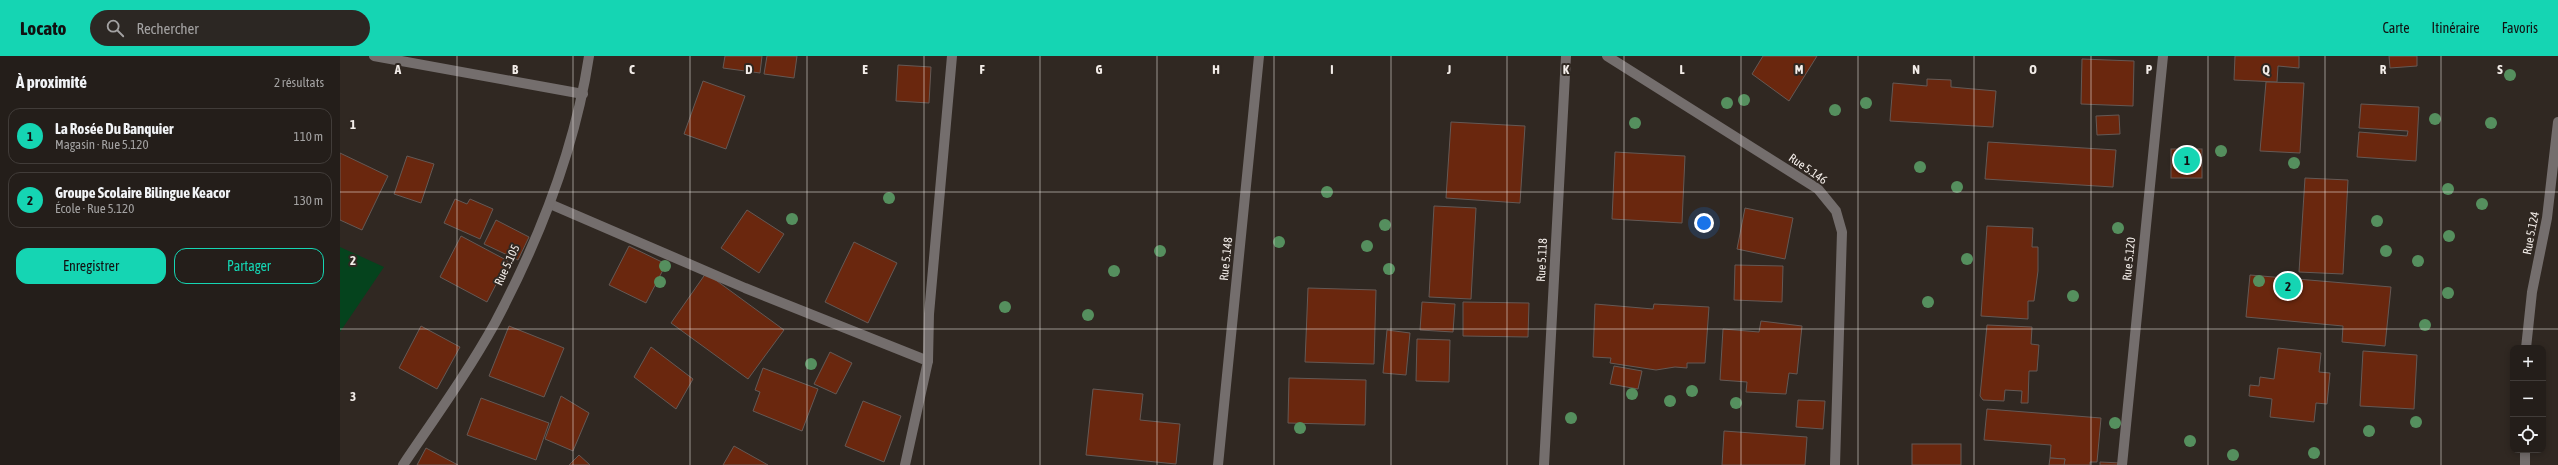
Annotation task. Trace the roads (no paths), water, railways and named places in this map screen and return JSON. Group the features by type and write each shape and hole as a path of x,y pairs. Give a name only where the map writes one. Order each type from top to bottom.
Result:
{"street":[{"path":"374,56 583,94"},
{"name":"Rue 5.105","path":"402,465 494,323 550,204 583,94 589,56"},
{"path":"905,465 928,361 929,314 952,56"},
{"name":"Rue 5.148","path":"1220,465 1259,56"},
{"name":"Rue 5.118","path":"1544,465 1566,56"},
{"name":"Rue 5.146","path":"1607,56 1818,189 1836,211 1842,232 1835,465"},
{"name":"Rue 5.120","path":"2122,465 2163,56"},
{"name":"Rue 5.124","path":"2526,345 2532,292 2547,218 2558,122"},
{"path":"550,204 746,288 928,361"},
{"path":"2547,218 2558,219"},
{"path":"2525,453 2525,465"}],"place":[{"name":"La Rosée Du Banquier","path":"2187,160"},
{"name":"Groupe Scolaire Bilingue Keacor","path":"2288,286"}]}
